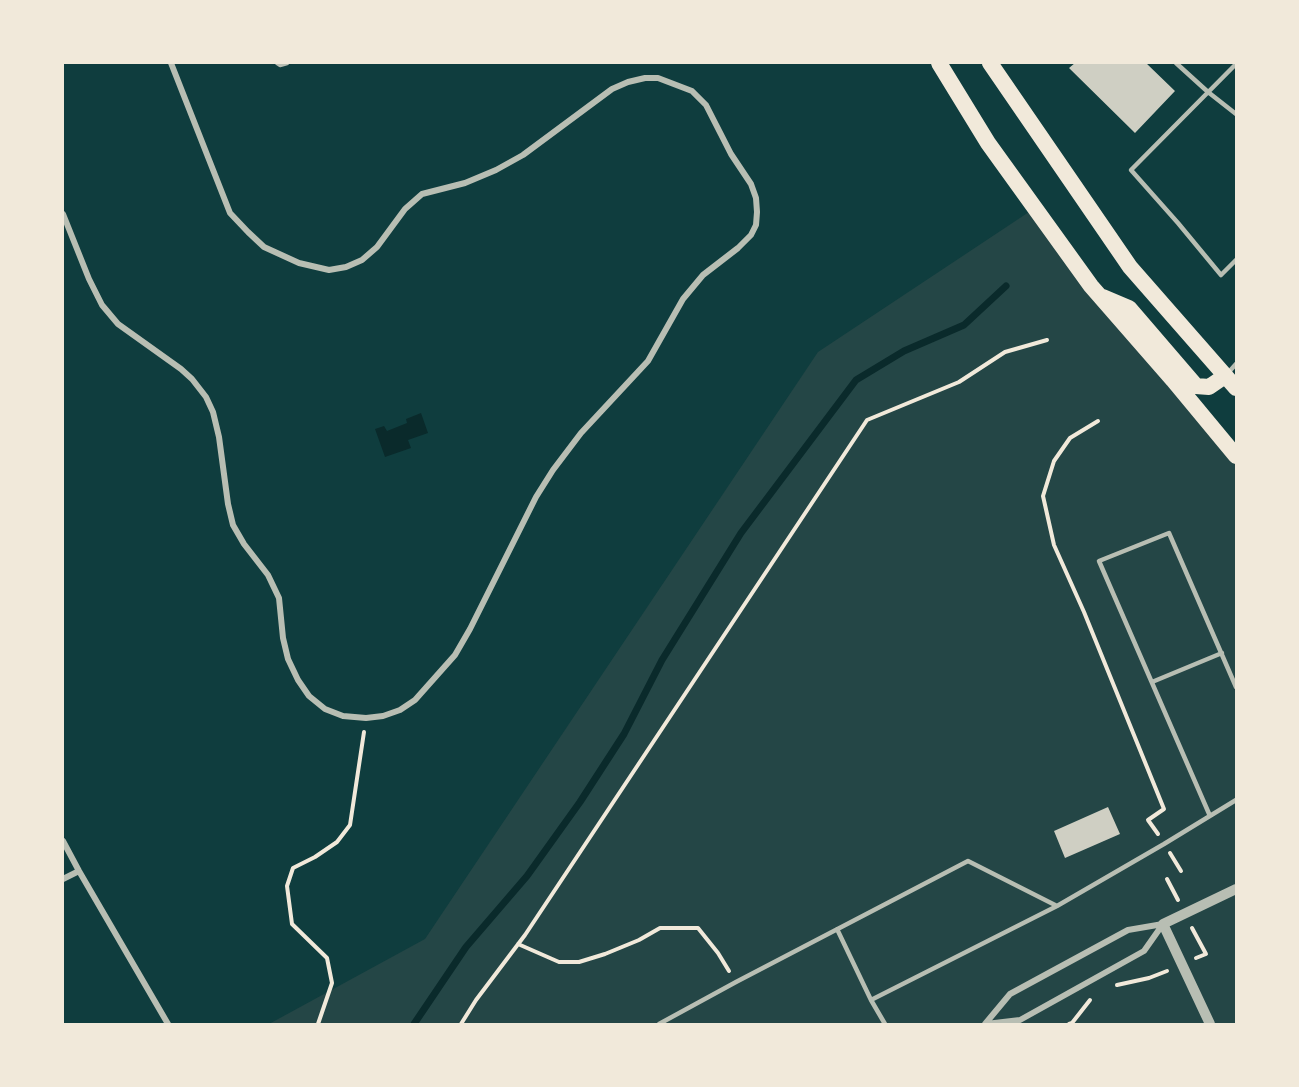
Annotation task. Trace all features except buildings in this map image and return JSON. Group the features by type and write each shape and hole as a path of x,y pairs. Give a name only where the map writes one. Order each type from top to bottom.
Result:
{"highway":[{"path":"939,63 988,143 1091,286 1236,456"},
{"path":"990,63 1130,267 1234,370 1209,387 1196,386 1129,308 1099,295"}],"street":[{"path":"63,214 102,305 118,324 181,369 206,397 213,412 219,437 233,525 244,544 268,575 279,598 283,638 288,659 298,680 309,696 325,709 343,716 366,718 383,716 400,710 415,700 455,655 536,497 553,470 581,433 648,361 683,299 703,274 738,248 751,235 756,225 756,198 751,184 731,154 706,105 692,91 658,78 645,78 612,89 523,155 496,170 465,183 422,195 405,209 377,247 362,260 346,267 329,270 299,263 264,247 230,213 171,63"},
{"path":"63,841 168,1024"},
{"path":"63,879 79,871"},
{"path":"986,1024 1010,994 1128,930 1164,924 1236,889"},
{"path":"986,1024 1020,1020 1134,957 1144,951 1164,924"},
{"path":"1164,924 1210,1024"}],"lane":[{"path":"277,63 280,65 287,63"},
{"path":"1176,63 1236,114"},
{"path":"1236,64 1131,170 1221,275 1236,260"},
{"path":"1210,816 1099,561 1169,533 1236,687"},
{"path":"1152,682 1222,653"},
{"path":"872,1000 1057,906 1236,800"},
{"path":"659,1024 968,861 1057,906"},
{"path":"837,929 885,1024"}],"path":[{"path":"461,1024 518,944 867,420 959,382 1005,352 1047,340"},
{"path":"1098,422 1070,438 1054,461 1044,495 1054,544 1164,809 1148,820 1180,871"},
{"path":"318,1024 332,983 327,958 292,924 287,886 293,868 337,842 350,825 366,718"},
{"path":"518,944 559,962 579,962 605,954 660,928 698,928 718,953 736,982"}],"shaded area":[{"path":"1035,208 1236,456 1236,1024 269,1024 425,939 818,352"},
{"path":"421,413 428,433 408,440 411,448 385,457 375,429 384,426 387,431 407,423 406,419"}],"waterway":[{"path":"414,1024 466,947 527,876 580,802 624,734 662,660 741,533 856,380 904,351 964,325 1006,286"}]}
